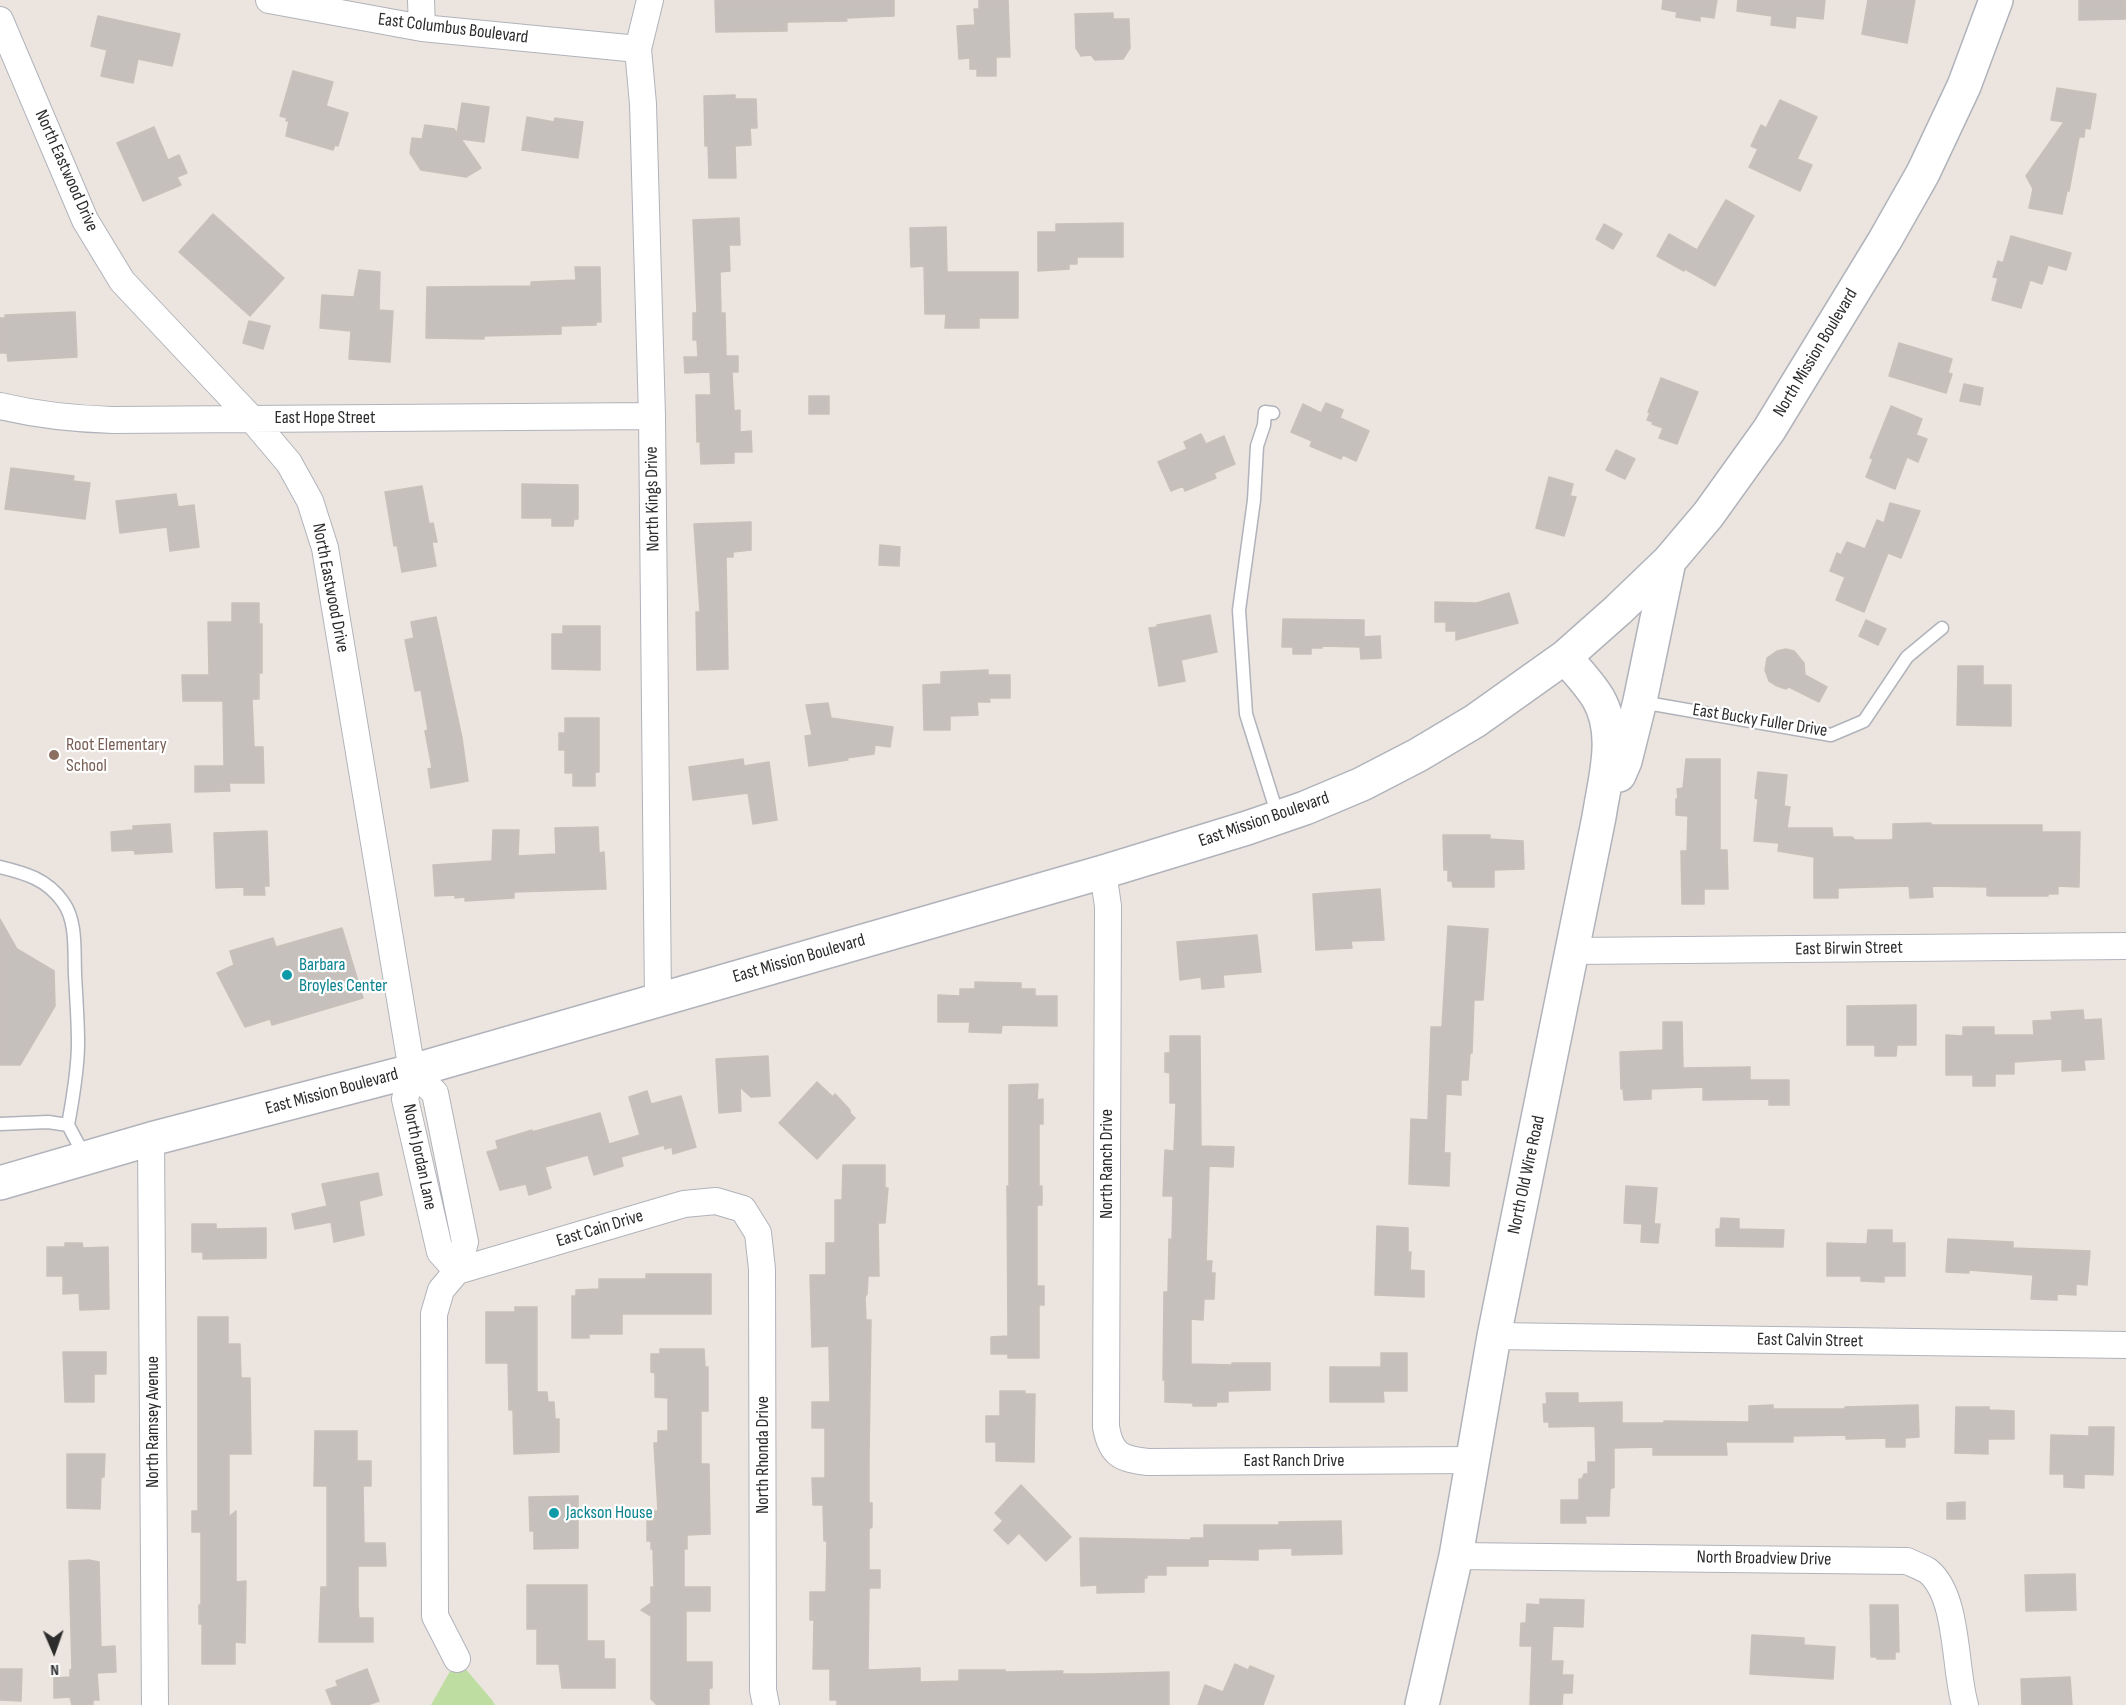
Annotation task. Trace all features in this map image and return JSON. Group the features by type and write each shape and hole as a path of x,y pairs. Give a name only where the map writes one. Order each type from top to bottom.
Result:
{"main road":[{"name":"North Mission Boulevard","path":"1565,657 1669,561 1708,514 1769,430 1885,240 1923,173 1964,86 1996,0"},
{"path":"1599,817 1625,761 1669,561"},
{"name":"East Mission Boulevard","path":"0,1183 151,1139 412,1071 1103,872 1278,818 1362,784 1418,755 1475,721 1565,657"},
{"name":"North Old Wire Road","path":"1422,1705 1456,1556 1494,1336 1599,817 1610,739 1608,719 1597,696 1565,657"}],"street":[{"name":"East Columbus Boulevard","path":"269,0 422,28 638,49"},
{"path":"421,0 422,28"},
{"name":"North Kings Drive","path":"650,0 638,49 643,104 652,416 658,1000"},
{"name":"North Eastwood Drive","path":"0,20 85,220 122,281 251,418 289,463 310,501 326,548 412,1071"},
{"name":"East Hope Street","path":"0,406 70,419 652,416"},
{"name":"North Ranch Drive","path":"1103,872 1108,906 1106,1426 1109,1441 1118,1454"},
{"name":"East Birwin Street","path":"1573,951 2126,946"},
{"name":"North Jordan Lane","path":"412,1071 405,1099 440,1252 457,1271"},
{"name":"North Ramsey Avenue","path":"151,1139 155,1705"},
{"name":"East Cain Drive","path":"457,1271 684,1204 716,1201 743,1209"},
{"name":"North Rhonda Drive","path":"743,1209 758,1233 762,1269 763,1690 766,1705"},
{"path":"457,1271 441,1290 434,1314 435,1616 457,1659"},
{"name":"East Calvin Street","path":"1494,1336 2126,1345"},
{"name":"East Ranch Drive","path":"1118,1454 1131,1460 1148,1462 1473,1460"},
{"name":"North Broadview Drive","path":"1456,1556 1907,1561 1928,1572 1944,1595 1951,1615 1961,1691 1965,1705"}],"lane":[{"path":"1273,413 1265,412 1264,425 1257,446 1254,500 1239,610 1246,714 1278,818"},
{"name":"East Bucky Fuller Drive","path":"1640,701 1831,735 1864,721 1907,657 1942,628"},
{"path":"0,867 27,873 49,886 64,903 70,918 74,940 78,1044 75,1088 68,1125 85,1158"},
{"path":"0,1125 48,1122 68,1125"}],"green space":[{"path":"457,1659 492,1700 495,1705 431,1705"}],"building":[{"path":"715,0 894,0 894,16 846,18 847,21 787,22 787,31 716,32"},
{"path":"979,0 1008,0 1010,57 996,57 996,76 977,76 977,69 970,69 970,58 959,59 957,26 975,25 974,9 979,9"},
{"path":"1663,0 1717,0 1714,18 1700,16 1700,21 1676,17 1677,12 1662,9"},
{"path":"1738,0 1825,0 1823,19 1796,16 1795,28 1771,25 1772,16 1737,11"},
{"path":"1868,0 1915,0 1907,43 1862,34"},
{"path":"2079,0 2126,0 2126,19 2079,20"},
{"path":"1113,13 1113,19 1129,19 1130,48 1123,59 1095,60 1091,55 1081,56 1076,48 1075,14"},
{"path":"98,16 180,34 172,66 138,59 133,83 101,76 107,50 91,46"},
{"path":"293,71 333,82 326,106 348,113 338,146 335,145 333,150 286,136 289,121 280,116"},
{"path":"2057,88 2096,94 2090,129 2085,128 2084,137 2079,137 2069,191 2067,191 2062,214 2029,208 2033,189 2026,176 2064,122 2051,120"},
{"path":"735,95 735,99 756,99 757,128 750,128 751,145 735,146 736,178 709,178 708,146 705,146 704,96"},
{"path":"1780,100 1817,117 1797,159 1812,165 1800,191 1749,167 1758,149 1751,146 1761,125 1766,128"},
{"path":"462,103 489,107 484,142 461,139 481,168 466,177 421,170 410,153 412,138 422,139 425,125 454,129 457,134"},
{"path":"527,117 554,122 555,118 583,122 578,158 522,150"},
{"path":"154,127 168,160 179,155 187,173 177,177 181,185 143,201 117,143"},
{"path":"1726,200 1754,216 1715,286 1657,256 1669,234 1697,250"},
{"path":"213,214 284,278 250,316 179,252"},
{"path":"739,218 740,245 729,245 730,271 720,272 721,313 725,313 726,356 738,356 738,372 732,372 734,411 740,410 740,432 751,431 752,452 734,452 734,463 701,464 700,441 697,442 696,395 711,395 710,372 685,373 684,357 698,357 697,340 693,340 693,313 697,313 693,220"},
{"path":"1123,223 1123,257 1077,257 1077,264 1069,264 1069,269 1038,271 1038,232 1056,232 1056,224"},
{"path":"1604,224 1622,234 1613,249 1596,239"},
{"path":"946,227 947,272 1018,272 1018,318 979,318 979,328 945,328 946,314 925,314 924,266 911,267 910,228"},
{"path":"2011,236 2071,253 2066,270 2048,265 2042,284 2030,280 2021,308 1992,300 1998,278 1993,277 1998,261 2003,263"},
{"path":"575,267 600,267 601,322 596,322 596,325 561,326 561,334 484,336 484,339 426,338 427,287 531,286 531,282 576,280"},
{"path":"359,270 380,272 379,310 393,311 390,362 349,359 351,331 320,328 322,295 354,297"},
{"path":"75,312 77,357 8,361 7,353 0,353 0,318 5,318 5,315"},
{"path":"249,321 270,326 263,349 243,343"},
{"path":"1899,343 1952,359 1948,373 1952,374 1946,393 1889,376"},
{"path":"1661,378 1698,392 1677,444 1659,438 1663,428 1647,420"},
{"path":"1964,384 1983,388 1980,405 1960,401"},
{"path":"809,396 829,396 829,414 809,414"},
{"path":"1326,403 1343,410 1340,418 1369,431 1356,461 1343,455 1341,459 1310,446 1312,441 1291,432 1303,404 1321,413"},
{"path":"1891,406 1922,419 1916,435 1927,439 1918,462 1907,457 1895,489 1866,477 1873,459 1870,458"},
{"path":"1201,434 1206,444 1224,436 1235,464 1214,473 1216,478 1185,491 1183,486 1171,491 1158,462 1187,449 1184,442"},
{"path":"1616,450 1635,459 1625,479 1606,470"},
{"path":"11,468 74,476 73,481 90,483 85,519 5,509"},
{"path":"1549,477 1573,484 1570,496 1576,497 1564,536 1536,528"},
{"path":"522,484 578,485 578,519 574,519 573,526 552,526 552,518 522,518"},
{"path":"422,486 429,524 433,523 437,542 432,542 436,566 402,572 397,545 394,546 385,492"},
{"path":"176,494 178,507 194,505 199,547 170,551 167,527 120,533 116,501"},
{"path":"1890,503 1920,511 1901,558 1888,553 1864,612 1836,600 1845,577 1830,571 1837,553 1841,555 1847,542 1865,549 1877,520 1884,523"},
{"path":"751,522 751,550 733,552 733,557 726,557 728,669 697,670 696,612 700,612 694,524"},
{"path":"880,545 900,547 899,566 879,565"},
{"path":"1509,593 1518,623 1456,640 1456,631 1446,631 1446,622 1435,622 1435,602 1477,603"},
{"path":"232,603 259,603 259,624 262,624 262,673 259,673 259,699 252,699 254,747 263,747 264,783 229,783 230,791 195,792 195,766 224,766 223,701 183,701 182,675 209,675 208,622 232,622"},
{"path":"1210,615 1217,652 1181,660 1185,681 1159,686 1149,628"},
{"path":"436,617 462,738 468,781 431,788 428,769 432,768 421,690 415,691 405,640 414,638 411,622"},
{"path":"1283,619 1364,620 1364,637 1380,636 1381,658 1361,659 1360,647 1322,646 1322,648 1311,648 1311,654 1293,654 1293,647 1282,647"},
{"path":"1866,620 1886,629 1878,645 1859,636"},
{"path":"563,626 600,626 600,670 552,669 552,634 563,634"},
{"path":"1786,649 1794,651 1804,663 1805,675 1827,687 1819,702 1789,687 1786,689 1769,681 1765,670 1767,658 1777,651"},
{"path":"1958,666 1983,666 1983,685 2011,685 2011,726 1957,725"},
{"path":"988,670 988,675 1010,675 1010,698 989,698 990,702 977,702 978,715 950,716 950,730 924,730 923,685 941,684 941,672"},
{"path":"828,703 831,718 893,727 890,747 875,745 874,754 809,766 805,736 812,735 806,705"},
{"path":"565,718 599,718 599,772 595,772 595,786 573,786 573,773 565,773 565,750 559,750 559,733 565,733"},
{"path":"743,759 744,766 769,762 777,820 753,824 748,793 693,800 689,767"},
{"path":"1686,759 1720,759 1720,850 1727,850 1728,889 1704,889 1704,904 1682,904 1681,851 1687,851 1688,816 1676,815 1676,799 1678,799 1677,789 1683,788"},
{"path":"1758,772 1787,775 1784,806 1790,807 1787,828 1832,828 1833,837 1852,837 1855,840 1890,840 1893,839 1893,824 1931,823 1931,825 2042,825 2042,832 2080,832 2079,887 2058,886 2058,894 2048,894 2048,896 1989,896 1987,887 1932,886 1933,897 1910,898 1909,886 1838,888 1838,898 1814,898 1814,857 1778,851 1779,843 1754,841"},
{"path":"170,824 172,852 135,854 134,850 112,851 111,832 133,830 133,826"},
{"path":"598,827 599,853 604,852 606,889 514,892 514,898 465,901 465,897 455,898 455,895 435,896 433,865 492,861 493,830 519,830 518,856 556,854 555,828"},
{"path":"267,831 269,886 264,886 265,895 244,895 244,887 216,888 214,833"},
{"path":"1443,835 1490,835 1490,839 1523,841 1524,869 1494,870 1494,887 1453,887 1452,881 1448,881 1448,870 1444,870"},
{"path":"1380,889 1384,940 1351,941 1352,948 1316,950 1313,894"},
{"path":"0,919 17,949 54,971 55,1006 20,1065 0,1065"},
{"path":"1448,926 1488,929 1483,1000 1474,1000 1472,1053 1470,1053 1468,1080 1461,1080 1461,1095 1446,1094 1444,1153 1450,1153 1449,1186 1409,1184 1411,1119 1428,1120 1431,1027 1442,1027"},
{"name":"Barbara Broyles Center","path":"342,928 363,998 272,1025 270,1019 245,1027 217,973 234,965 230,951 273,938 276,947"},
{"path":"1257,935 1261,972 1223,975 1224,987 1202,989 1201,977 1180,980 1177,942"},
{"path":"975,982 1021,983 1021,989 1035,989 1035,996 1057,996 1057,1026 1002,1025 1001,1033 969,1032 970,1022 938,1022 938,995 960,996 960,989 975,989"},
{"path":"1916,1005 1916,1045 1897,1045 1896,1056 1875,1056 1875,1045 1847,1045 1847,1006"},
{"path":"2083,1010 2084,1020 2101,1019 2104,1059 2084,1060 2085,1070 2062,1071 2062,1059 2014,1062 2014,1074 1995,1074 1995,1086 1973,1086 1973,1075 1946,1075 1946,1035 1963,1036 1963,1027 1994,1027 1994,1035 2034,1035 2033,1021 2052,1020 2051,1012"},
{"path":"1663,1022 1682,1022 1683,1068 1750,1067 1750,1080 1789,1080 1789,1105 1769,1105 1769,1099 1703,1100 1703,1087 1651,1089 1651,1099 1624,1100 1623,1089 1621,1089 1620,1052 1663,1050"},
{"path":"1170,1036 1200,1036 1201,1146 1234,1147 1233,1167 1209,1166 1206,1261 1212,1261 1211,1273 1215,1273 1214,1299 1204,1299 1203,1320 1191,1319 1191,1364 1270,1363 1270,1390 1228,1391 1228,1402 1217,1402 1216,1406 1165,1402 1164,1292 1168,1292 1173,1196 1163,1196 1165,1150 1174,1151 1176,1103 1170,1103 1170,1073 1165,1072 1165,1053 1170,1053"},
{"path":"768,1056 770,1096 751,1097 740,1087 741,1111 719,1113 716,1059"},
{"path":"817,1082 833,1097 835,1094 855,1118 817,1159 779,1123"},
{"path":"1038,1084 1037,1100 1043,1099 1043,1124 1039,1124 1039,1186 1042,1186 1042,1205 1037,1205 1037,1286 1044,1286 1044,1305 1039,1305 1039,1358 1008,1358 1008,1354 991,1354 991,1337 1008,1336 1009,1085"},
{"path":"647,1091 651,1104 681,1096 696,1147 673,1154 672,1147 665,1149 664,1145 621,1157 623,1166 594,1175 588,1155 545,1167 551,1188 529,1195 526,1184 500,1190 487,1152 498,1149 496,1141 600,1113 609,1144 640,1135 629,1097"},
{"path":"843,1165 885,1165 885,1188 888,1188 885,1223 878,1223 879,1276 868,1276 865,1297 866,1320 871,1320 869,1503 872,1503 872,1527 869,1529 869,1570 880,1570 880,1588 869,1588 868,1670 920,1668 920,1682 959,1681 959,1670 1063,1671 1062,1674 1169,1672 1169,1705 837,1705 837,1700 830,1700 830,1669 813,1669 814,1620 810,1620 810,1592 826,1592 827,1541 824,1541 823,1505 813,1505 812,1478 825,1478 825,1428 812,1428 812,1402 830,1402 829,1346 812,1347 810,1275 826,1275 826,1243 835,1243 835,1200 842,1200"},
{"path":"378,1173 382,1195 359,1201 364,1235 334,1242 331,1222 295,1229 292,1214 327,1206 322,1184"},
{"path":"1626,1186 1657,1188 1654,1224 1660,1224 1658,1243 1641,1242 1642,1224 1624,1223"},
{"path":"1721,1218 1739,1219 1739,1229 1784,1230 1783,1247 1716,1246 1716,1229 1720,1229"},
{"path":"192,1224 216,1224 216,1229 266,1228 266,1258 203,1259 203,1252 192,1252"},
{"path":"1377,1226 1408,1228 1408,1252 1411,1252 1410,1270 1424,1271 1424,1297 1375,1295"},
{"path":"1868,1230 1892,1230 1892,1243 1905,1243 1905,1276 1884,1276 1884,1282 1861,1281 1861,1276 1827,1276 1827,1243 1867,1244"},
{"path":"1948,1239 2013,1242 2013,1248 2090,1251 2087,1285 2076,1284 2076,1295 2057,1294 2057,1300 2031,1299 2033,1275 1969,1270 1969,1273 1946,1272"},
{"path":"65,1243 82,1243 83,1248 108,1247 109,1309 80,1310 79,1293 63,1294 63,1276 47,1276 47,1247 65,1247"},
{"path":"646,1274 711,1274 711,1314 622,1314 622,1334 589,1334 589,1338 572,1338 572,1296 576,1296 576,1290 599,1289 599,1279 646,1279"},
{"path":"515,1307 537,1307 537,1392 547,1392 548,1402 554,1402 555,1419 559,1419 559,1452 514,1454 513,1410 509,1410 508,1363 486,1363 486,1312 515,1312"},
{"path":"198,1317 228,1317 228,1344 240,1344 241,1378 250,1378 251,1454 229,1454 229,1517 236,1511 236,1582 246,1581 245,1643 235,1642 235,1664 202,1664 202,1624 199,1624 201,1532 192,1532 192,1511 198,1511"},
{"path":"660,1349 704,1349 705,1367 708,1367 708,1411 701,1411 701,1464 709,1464 710,1534 687,1535 687,1549 684,1549 684,1587 710,1587 710,1611 686,1611 686,1662 712,1662 712,1688 709,1688 709,1705 657,1705 651,1699 651,1616 641,1610 651,1603 651,1587 654,1587 653,1549 651,1549 651,1541 647,1541 647,1521 654,1521 654,1511 658,1511 654,1443 658,1443 658,1431 668,1431 668,1398 655,1397 655,1373 651,1372 651,1354 660,1354"},
{"path":"63,1352 106,1352 106,1374 94,1374 94,1402 65,1402"},
{"path":"1381,1353 1407,1353 1407,1391 1383,1391 1384,1402 1330,1402 1330,1367 1381,1367"},
{"path":"1000,1391 1025,1391 1025,1394 1035,1394 1034,1462 996,1461 996,1442 986,1442 986,1416 1000,1416"},
{"path":"1546,1393 1578,1393 1578,1403 1622,1402 1622,1423 1749,1422 1749,1406 1773,1405 1773,1409 1845,1409 1845,1407 1918,1405 1919,1437 1905,1438 1905,1447 1886,1447 1886,1438 1846,1439 1846,1435 1793,1436 1793,1442 1726,1442 1727,1455 1653,1455 1653,1447 1614,1448 1614,1487 1610,1489 1609,1516 1585,1516 1586,1523 1561,1523 1561,1500 1579,1500 1579,1479 1582,1479 1584,1474 1588,1474 1588,1462 1596,1462 1595,1426 1549,1427 1549,1422 1544,1422 1543,1404 1547,1404"},
{"path":"1956,1407 1989,1407 1989,1410 2014,1411 2014,1439 1988,1439 1988,1454 1955,1453"},
{"path":"2089,1427 2114,1427 2113,1475 2084,1474 2084,1488 2064,1487 2064,1474 2050,1474 2051,1435 2089,1436"},
{"path":"315,1431 357,1431 357,1461 371,1461 371,1486 363,1486 364,1543 385,1543 386,1566 358,1566 358,1606 359,1618 373,1618 373,1642 319,1642 321,1587 327,1587 327,1486 314,1486"},
{"path":"67,1454 105,1454 104,1477 101,1477 100,1509 67,1508"},
{"path":"1021,1485 1071,1537 1046,1561 1019,1533 1008,1544 994,1530 1003,1521 995,1513"},
{"name":"Jackson House","path":"578,1496 578,1548 534,1549 534,1531 530,1531 529,1497"},
{"path":"1965,1502 1965,1519 1947,1519 1947,1503"},
{"path":"1341,1521 1342,1554 1292,1555 1292,1548 1258,1549 1258,1560 1208,1559 1208,1566 1166,1566 1166,1575 1147,1575 1147,1578 1144,1578 1144,1592 1097,1593 1097,1585 1081,1586 1080,1538 1190,1540 1191,1538 1204,1538 1204,1525 1279,1525 1279,1522"},
{"path":"69,1561 99,1562 101,1647 115,1646 116,1672 97,1673 99,1700 93,1700 93,1705 72,1705 70,1697 54,1698 54,1678 70,1677 72,1669"},
{"path":"2075,1574 2076,1610 2026,1611 2025,1575"},
{"path":"527,1585 587,1585 587,1641 604,1641 604,1659 615,1659 615,1688 562,1688 559,1664 537,1664 537,1629 527,1629"},
{"path":"1540,1599 1584,1600 1583,1627 1553,1626 1551,1661 1563,1661 1562,1675 1573,1675 1572,1693 1563,1693 1562,1705 1530,1705 1532,1646 1520,1646 1521,1623 1526,1623 1527,1604 1540,1605"},
{"path":"1870,1605 1898,1605 1899,1652 1895,1652 1895,1659 1871,1657"},
{"path":"1752,1635 1804,1638 1804,1645 1835,1647 1833,1679 1750,1674"},
{"path":"1235,1664 1248,1670 1250,1666 1274,1676 1263,1705 1198,1705 1205,1685 1223,1692"},
{"path":"0,1669 22,1669 21,1701 0,1700"},
{"path":"367,1669 379,1701 368,1705 332,1705 326,1690 338,1686 336,1681"},
{"path":"2070,1677 2072,1705 2022,1705 2021,1679"}],"place":[{"name":"Root Elementary School","path":"54,755"},
{"name":"Barbara Broyles Center","path":"287,975"},
{"name":"Jackson House","path":"554,1513"}]}
